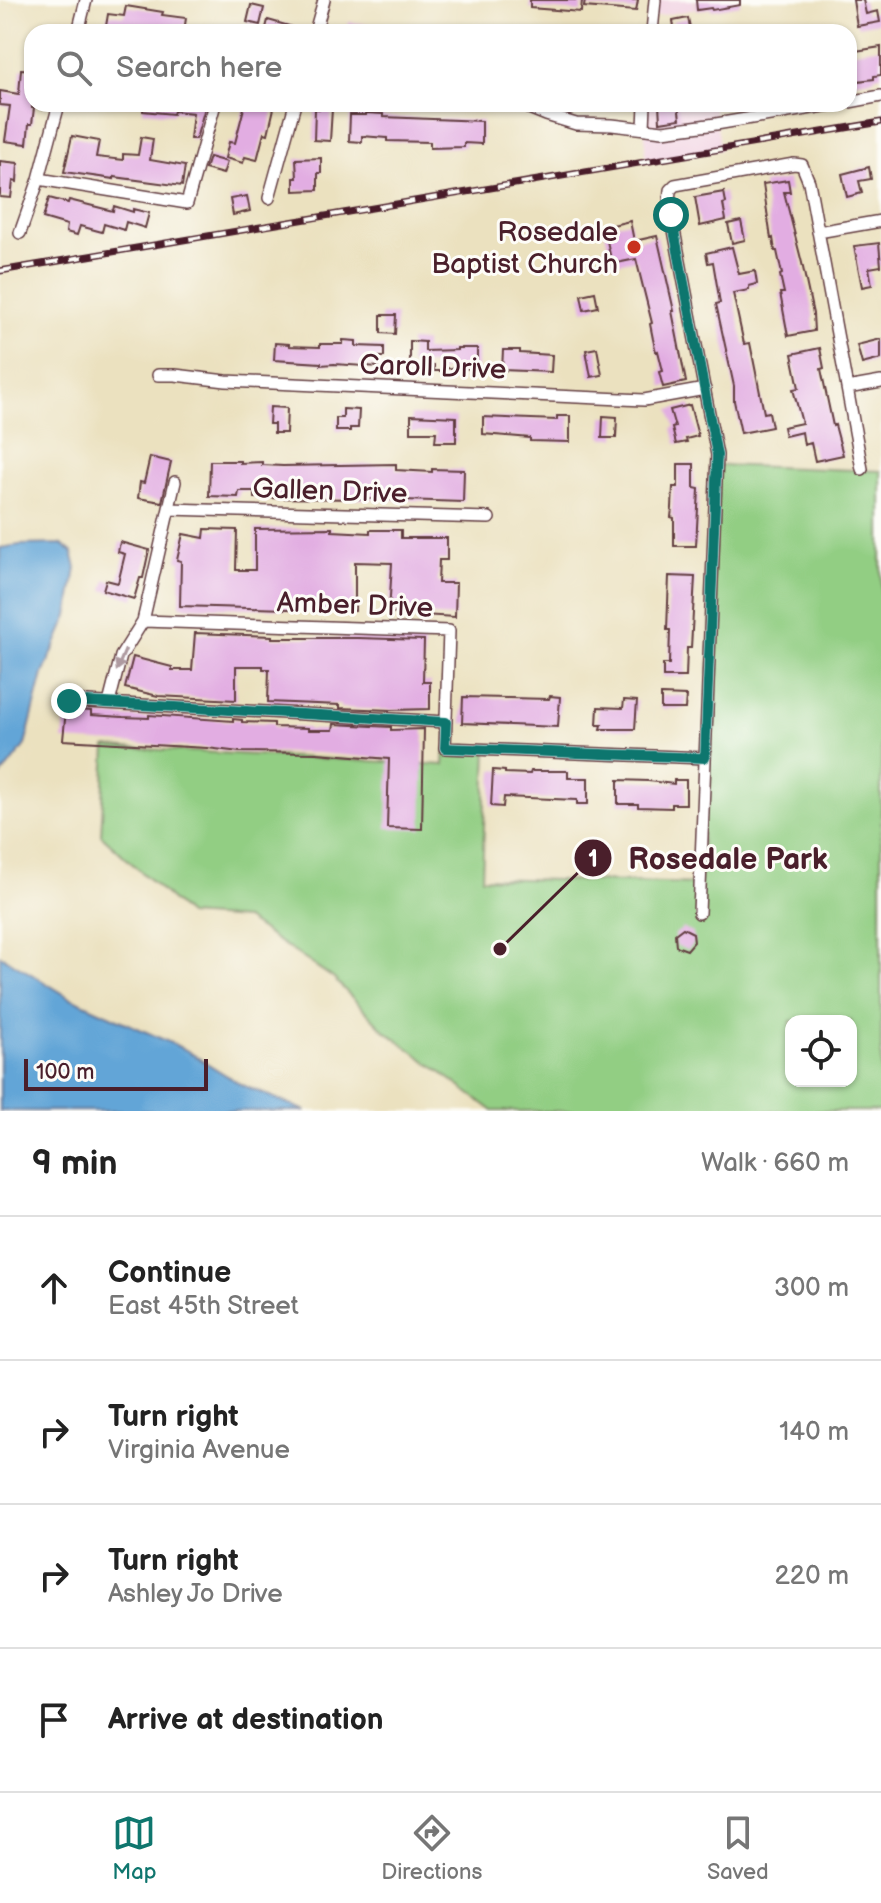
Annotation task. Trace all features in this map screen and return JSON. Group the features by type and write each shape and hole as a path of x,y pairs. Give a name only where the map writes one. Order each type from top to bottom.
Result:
{"street":[{"path":"80,24 86,0"},
{"path":"317,24 324,0"},
{"path":"653,24 655,0"},
{"path":"857,100 881,96"},
{"path":"20,233 39,179 57,112"},
{"path":"39,179 187,203 213,112"},
{"path":"269,198 293,112"},
{"path":"539,112 576,124 663,131 788,112"},
{"path":"644,128 645,112"},
{"path":"699,913 717,455 669,204 670,190 675,185 802,165 809,182 862,469"},
{"path":"818,232 881,221"},
{"name":"Caroll Drive","path":"158,375 226,381 644,400 705,389"},
{"path":"847,388 881,382"},
{"path":"109,703 121,656 143,621 175,482"},
{"name":"Gallen Drive","path":"169,509 489,518"},
{"name":"Amber Drive","path":"143,621 449,631 445,748 705,758"},
{"path":"69,701 446,722"}],"shaded area":[{"path":"655,0 694,0 696,9 653,17"},
{"path":"645,112 714,112 721,150 645,162"}],"green space":[{"path":"717,465 881,471 881,1111 493,1111 384,1030 333,978 245,919 188,915 101,835 106,747 444,765 445,748 487,749 482,878 700,884"}],"water":[{"path":"61,544 72,552 76,568 68,616 43,674 25,745 0,777 0,548"},
{"path":"0,955 69,997 184,1049 242,1085 306,1111 0,1111"}],"building":[{"path":"530,0 582,0 581,12 530,8"},
{"path":"585,0 638,0 636,11 584,7"},
{"path":"696,0 740,0 740,5 697,10"},
{"path":"853,0 863,0 866,14 878,11 880,22 857,24"},
{"path":"251,5 264,8 260,24 247,22"},
{"path":"126,6 186,18 185,24 106,24 108,14 124,16"},
{"path":"688,18 689,24 674,24 673,21"},
{"path":"881,47 881,75 857,81 857,51"},
{"path":"21,69 24,69 24,112 34,112 27,144 5,141 10,106 0,105 0,91 19,94"},
{"path":"184,112 204,112 196,139 190,139 193,113"},
{"path":"243,112 273,112 257,160 245,157 243,163 225,158 229,142 235,143"},
{"path":"315,112 332,112 330,141 314,140"},
{"path":"659,112 679,112 680,119 660,122"},
{"path":"383,114 383,117 482,121 482,144 430,148 430,142 387,141 387,138 362,136 362,142 349,141 350,115"},
{"path":"72,136 99,141 96,157 123,160 123,154 138,155 141,137 153,139 150,160 185,166 182,186 64,172"},
{"path":"209,157 227,162 223,174 205,169"},
{"path":"321,158 318,190 294,191 296,159"},
{"path":"0,161 18,163 17,182 13,181 11,198 0,197"},
{"path":"869,167 871,179 859,181 862,193 847,197 842,174"},
{"path":"788,180 790,192 784,192 802,263 814,331 788,336 780,293 784,293 782,274 771,239 763,184"},
{"path":"724,192 726,220 700,226 695,197"},
{"path":"247,196 250,211 233,215 230,199"},
{"path":"49,198 113,211 114,206 149,213 145,228 126,222 124,230 104,224 102,232 80,226 77,235 66,232 67,225 43,218"},
{"path":"630,221 634,241 657,236 686,382 663,387 659,372 663,371 636,259 612,264 604,227"},
{"path":"741,221 745,240 732,243 728,224"},
{"path":"879,243 881,266 869,268 872,285 862,287 854,246"},
{"path":"732,247 739,274 755,271 757,284 749,286 749,290 733,293 744,344 750,343 764,413 769,412 772,427 741,433 716,304 720,303 713,262 708,263 706,253"},
{"path":"595,292 598,307 584,310 581,295"},
{"path":"381,315 396,315 395,334 381,333"},
{"path":"881,339 881,359 862,364 857,345"},
{"path":"343,340 356,341 356,346 384,347 384,357 379,357 379,367 274,360 275,343 320,347 320,344 343,344"},
{"path":"410,341 425,342 425,351 477,348 477,369 443,368 443,371 434,371 434,365 410,365"},
{"path":"597,348 602,375 591,377 586,350"},
{"path":"820,348 824,368 821,369 833,426 843,455 815,461 811,443 804,445 802,432 785,436 783,427 802,423 793,389 799,388 792,354"},
{"path":"503,350 552,355 551,372 502,370"},
{"path":"690,405 698,436 676,444 670,410"},
{"path":"270,407 287,408 286,433 274,433 274,424 269,424"},
{"path":"343,409 359,410 358,428 336,431 336,418 343,418"},
{"path":"411,415 456,417 456,442 435,442 436,432 411,432"},
{"path":"557,416 570,416 570,442 530,441 530,438 483,434 483,417 557,420"},
{"path":"603,416 617,417 616,438 602,438"},
{"path":"150,457 171,462 162,502 138,498 140,482 144,483"},
{"path":"210,461 262,462 262,465 283,466 396,464 396,470 464,470 463,502 254,498 254,491 239,491 238,497 209,496"},
{"path":"678,464 694,464 694,488 699,489 696,546 674,546 674,518 671,517 673,487 678,487"},
{"path":"332,528 332,531 370,533 370,530 401,530 401,538 447,538 447,560 439,560 438,583 456,583 455,617 389,613 392,563 355,562 355,611 180,606 181,561 177,560 183,534 204,538 205,529 237,530 236,570 255,570 255,529"},
{"path":"120,542 149,550 143,578 140,578 134,599 103,590 106,580 118,583 125,554 118,552"},
{"path":"669,576 695,577 686,677 663,677 663,664 669,664"},
{"path":"195,633 272,638 424,640 423,682 430,682 430,709 340,708 340,705 268,702 269,669 263,669 263,666 236,666 236,700 158,696 125,688 133,657 172,667 172,670 192,670"},
{"path":"661,695 686,696 685,709 661,709"},
{"path":"550,696 560,697 558,727 462,723 463,697 549,699"},
{"path":"624,700 637,701 635,729 601,729 602,725 597,725 598,707 623,708"},
{"path":"66,709 91,711 91,715 123,717 149,718 149,715 233,719 308,730 333,730 334,724 391,727 391,730 424,729 422,829 387,828 389,759 63,740"},
{"path":"493,770 530,774 531,771 568,771 568,778 588,778 588,804 577,804 577,800 504,797 503,807 491,806"},
{"path":"618,780 674,784 674,780 686,780 686,804 672,804 672,808 618,804"},
{"path":"683,928 693,933 694,942 687,950 676,946 675,934"}],"railway":[{"path":"0,271 881,122"}],"place":[{"name":"Rosedale Baptist Church","path":"634,247"},
{"name":"Rosedale Park","path":"500,949"}],"route":[{"path":"69,701 446,722 445,748 705,758 717,455 671,215"}]}
